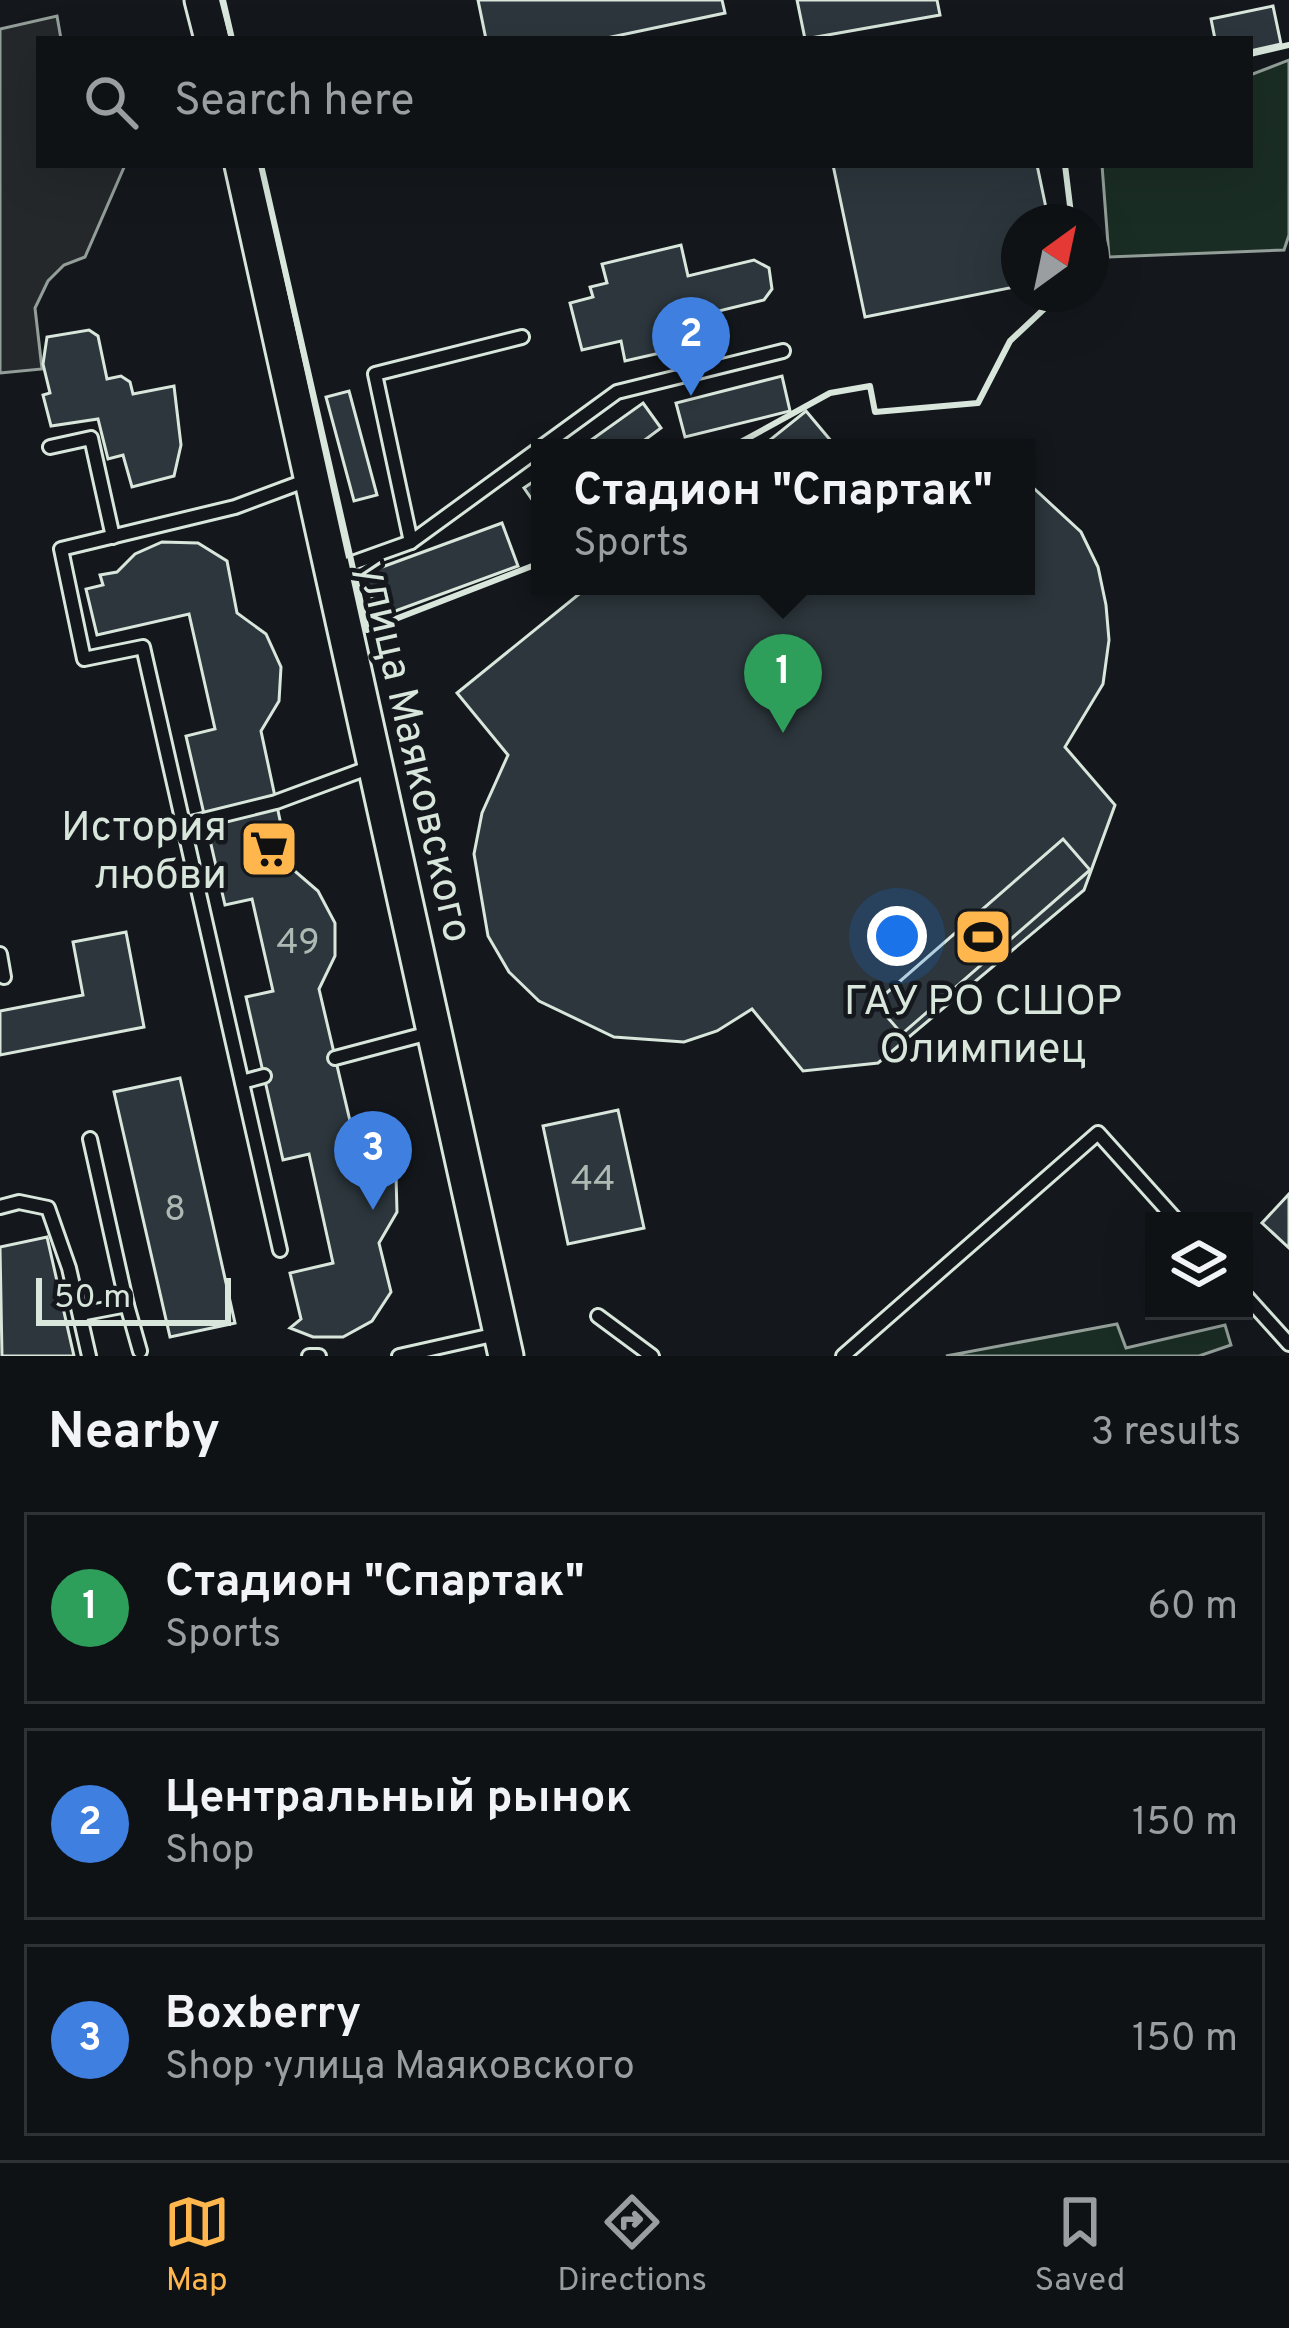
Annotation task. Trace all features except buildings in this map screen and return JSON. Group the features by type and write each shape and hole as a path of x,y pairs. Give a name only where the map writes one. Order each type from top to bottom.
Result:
{"street":[{"path":"202,0 211,36"},
{"name":"улица Маяковского","path":"243,168 504,1344"}],"lane":[{"path":"411,542 375,374 521,337"},
{"path":"552,439 616,392 783,351"},
{"path":"50,447 91,438 113,537"},
{"path":"329,571 411,542 531,454"},
{"path":"280,1250 143,647 84,659 61,549 235,507 311,478"},
{"path":"183,825 276,802 374,766"},
{"path":"0,955 4,977"},
{"path":"335,1058 435,1031"},
{"path":"242,1082 264,1076"},
{"path":"843,1356 1098,1133 1169,1212"},
{"path":"90,1138 140,1352"},
{"path":"0,1207 19,1202 48,1208 89,1356"},
{"path":"1253,1304 1289,1344"},
{"path":"80,1314 127,1305"},
{"path":"598,1316 652,1356"},
{"path":"399,1356 504,1344"},
{"path":"309,1356 320,1356"}],"green space":[{"path":"1289,60 1289,235 1284,250 1109,257 1109,204 1105,204 1102,168 1253,168 1253,74"},
{"path":"1117,1324 1126,1348 1225,1325 1231,1345 1199,1356 946,1356"}],"shaded area":[{"path":"57,16 60,36 36,36 36,168 124,168 85,257 64,265 48,281 35,308 42,369 0,373 0,29"}],"wall":[{"path":"223,0 231,36"},
{"path":"1253,53 1289,45"},
{"path":"262,168 367,630 531,566"},
{"path":"1065,168 1070,204"},
{"path":"746,439 830,393 870,386 875,412 978,403 1010,341 1041,312"}],"place":[{"name":"Центральный рынок","path":"691,396"},
{"name":"Стадион \"Спартак\"","path":"783,733"},
{"name":"История любви","path":"269,849"},
{"name":"ГАУ РО СШОР Олимпиец","path":"983,937"},
{"name":"Boxberry","path":"373,1210"}]}
